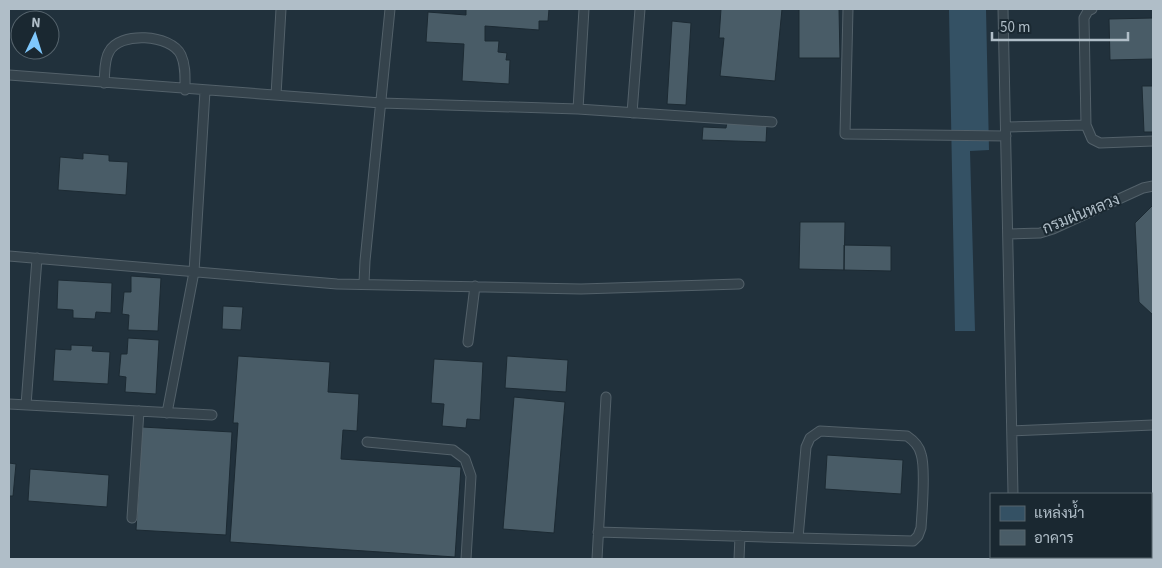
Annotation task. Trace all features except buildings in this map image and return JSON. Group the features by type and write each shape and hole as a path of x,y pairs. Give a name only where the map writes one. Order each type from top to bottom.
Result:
{"lane":[{"path":"276,95 281,9"},
{"path":"364,283 390,9"},
{"path":"578,109 584,9"},
{"path":"632,113 640,9"},
{"path":"848,9 845,134 991,135 1086,125"},
{"path":"1003,9 1013,493"},
{"path":"1092,9 1088,11 1084,18 1086,125 1092,139 1100,143 1153,141"},
{"path":"104,83 109,52 114,44 125,40 146,38 166,41 181,54 185,68 185,90"},
{"path":"9,75 185,90 381,103 578,109 772,122"},
{"path":"167,413 194,272 205,91"},
{"name":"กรมฝนหลวง","path":"1008,234 1040,233 1053,229 1143,188 1153,186"},
{"path":"9,256 337,284 364,283 581,289 739,284"},
{"path":"26,405 37,258"},
{"path":"468,342 475,286"},
{"path":"597,559 606,397"},
{"path":"9,404 212,415"},
{"path":"132,518 139,411"},
{"path":"1012,431 1153,425"},
{"path":"598,532 798,538 912,540 918,536 921,528 923,473 922,454 914,441 906,436 820,432 810,438 806,448 798,538"},
{"path":"367,442 453,450 465,459 471,476 466,559"},
{"path":"740,536 740,559"}],"water":[{"path":"949,9 986,9 989,150 970,151 975,331 955,331"}]}
